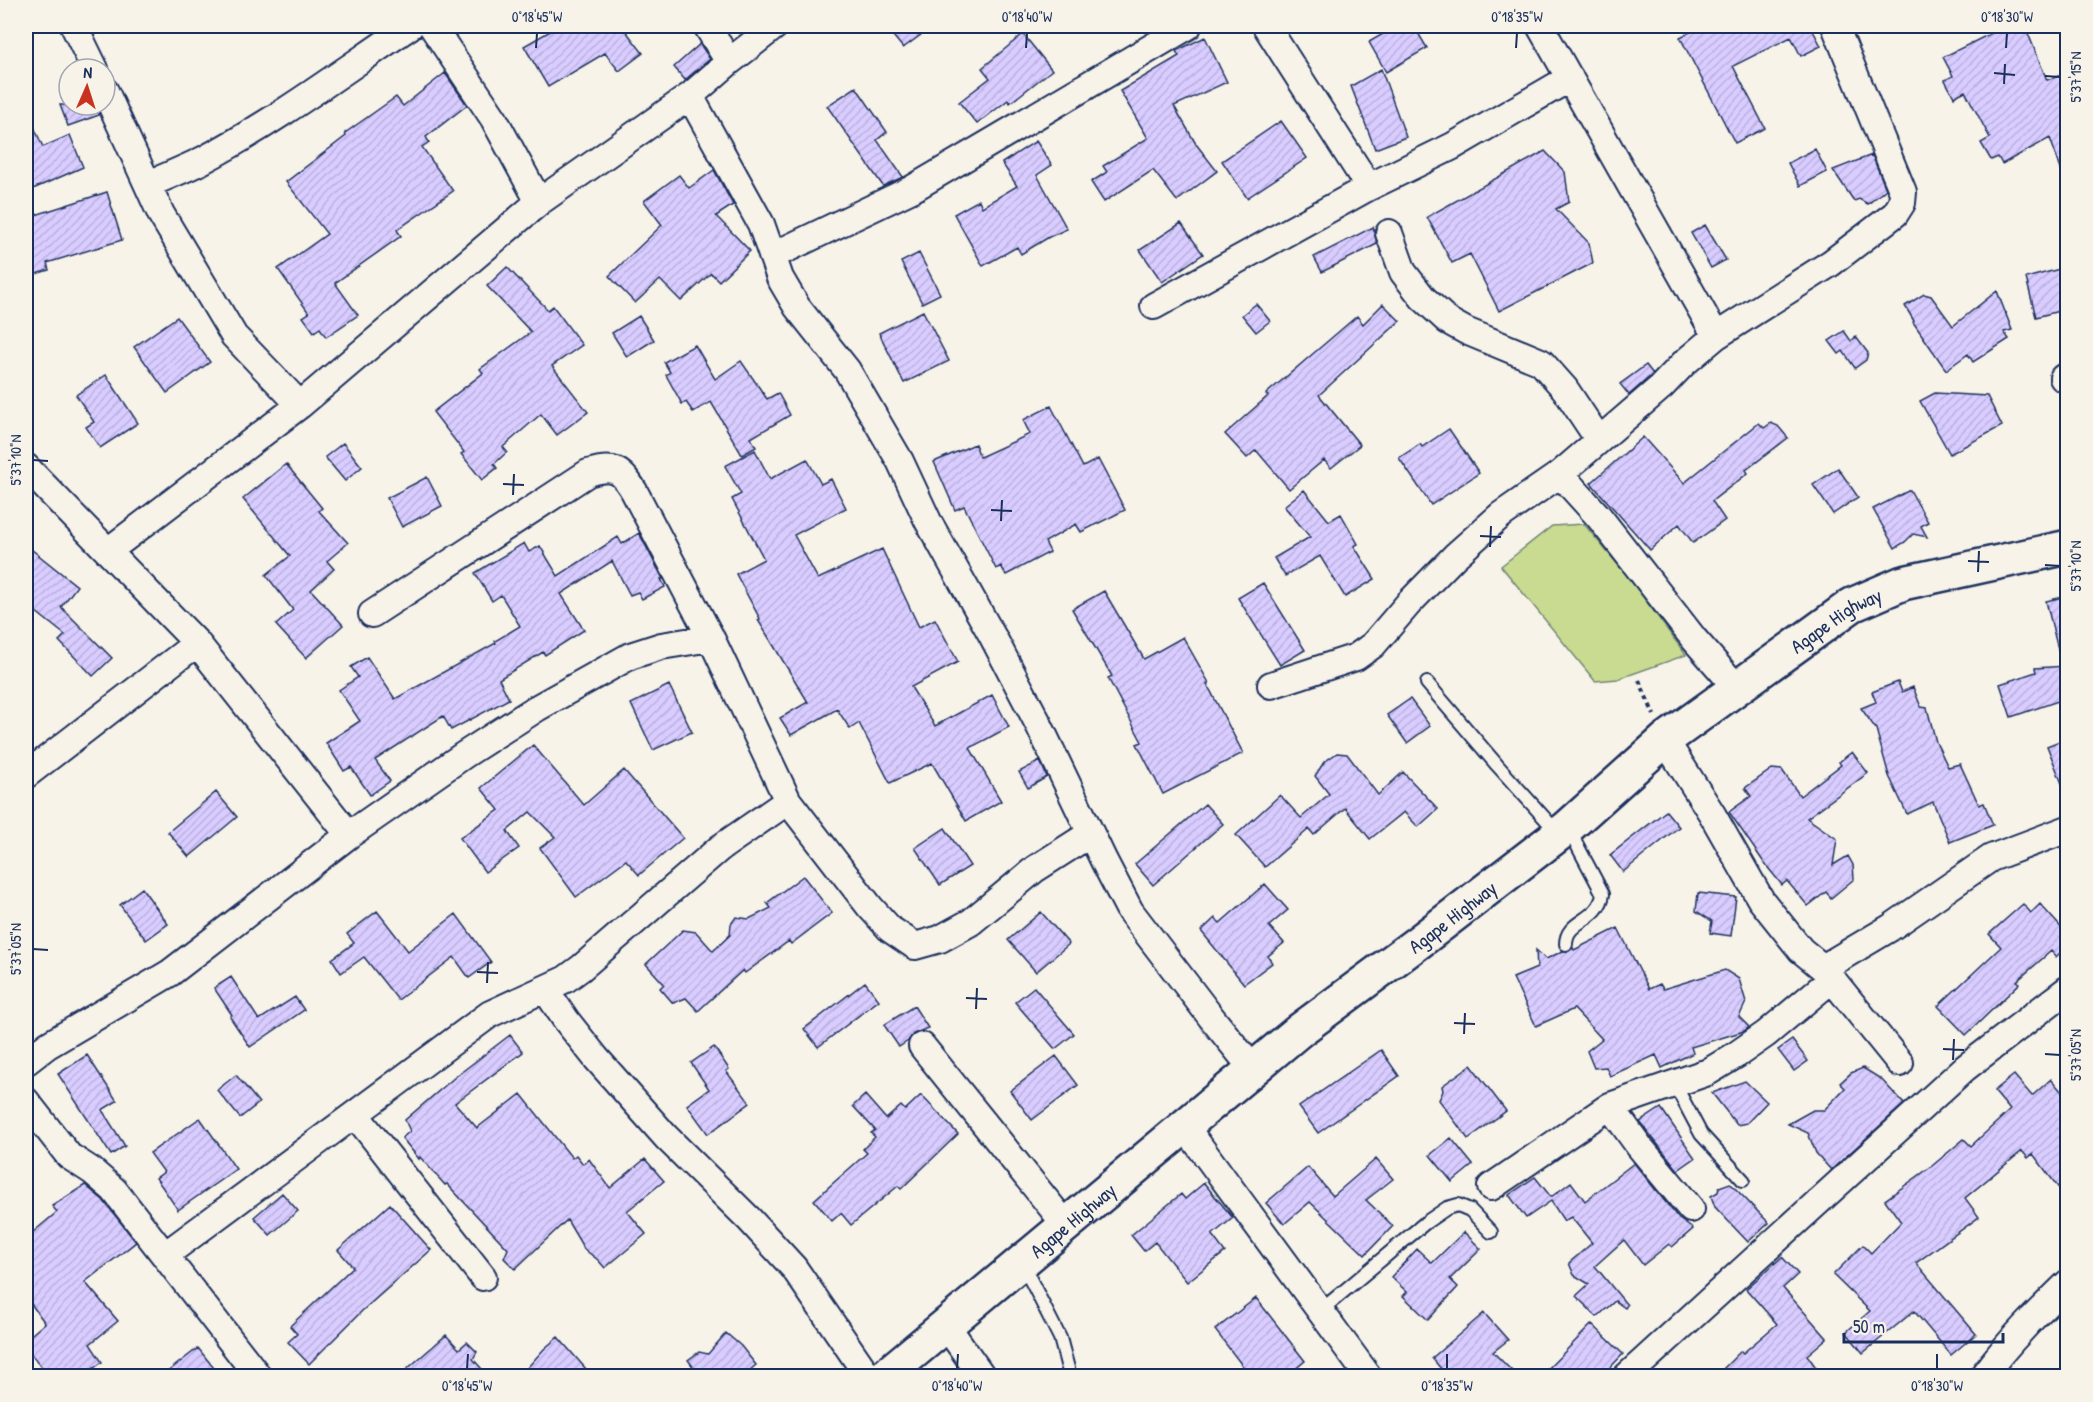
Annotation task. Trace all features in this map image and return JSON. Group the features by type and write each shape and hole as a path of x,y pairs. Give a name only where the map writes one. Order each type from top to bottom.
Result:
{"street":[{"path":"74,26 89,57"},
{"path":"149,184 201,161 253,132 410,26"},
{"path":"432,26 494,119 539,202"},
{"path":"707,26 729,62"},
{"path":"108,551 300,405 539,202 690,96 775,26"},
{"path":"772,256 912,189 1188,26"},
{"path":"1266,26 1369,187"},
{"path":"1540,26 1716,336"},
{"path":"1271,685 1356,657 1373,645 1408,603 1455,556 1501,515 1560,474 1662,387 1684,363 1716,336 1831,263 1895,214 1902,203 1904,192 1835,26"},
{"path":"1154,306 1369,187 1453,146 1570,78"},
{"path":"690,96 761,224 780,278 796,307 847,370 900,461 927,521 993,637 1038,723 1090,834 1130,911 1252,1068"},
{"path":"117,116 161,214 234,336 300,405"},
{"path":"1389,233 1403,272 1423,298 1448,321 1466,332 1541,362 1565,390 1599,440"},
{"path":"26,467 197,643 350,835"},
{"path":"372,614 588,473 600,469 611,469 624,474 634,491 711,638 788,801 870,907 890,929 915,945 940,939 971,922 1035,869 1090,834"},
{"path":"1560,474 1599,517 1694,639 1737,688"},
{"name":"Agape Highway","path":"885,1377 1252,1068 1564,831 1665,740 1852,605 1903,583 2067,547"},
{"path":"26,1062 48,1045 170,973 350,835 464,755 537,708 630,656 661,646 711,638"},
{"path":"26,775 197,643"},
{"path":"1665,740 1713,814 1761,900 1801,950 1827,974 1900,1063"},
{"path":"165,1256 490,1014 545,989 581,968 720,848 788,801"},
{"path":"1491,1187 1610,1106 1708,1072 1736,1055 1766,1034 1846,956 1991,858 2067,830"},
{"path":"545,989 596,1058 666,1137 749,1219 794,1268 868,1377"},
{"path":"1626,1377 1965,1068 2067,989"},
{"path":"922,1046 1066,1224"},
{"path":"26,1101 69,1156 92,1171 114,1190 258,1377"},
{"path":"1610,1106 1639,1146 1691,1209"},
{"path":"355,1114 483,1277"},
{"path":"1184,1125 1368,1377"},
{"path":"1983,1377 2025,1324 2067,1284"},
{"path":"946,1325 982,1377"}],"lane":[{"path":"1427,683 1497,765 1564,831 1603,894 1602,904 1594,913 1570,930 1566,937 1566,944"},
{"path":"1674,1083 1701,1134 1743,1180"},
{"path":"1319,1312 1425,1222 1447,1208 1458,1204 1470,1210 1491,1232"},
{"path":"1021,1262 1060,1338 1070,1377"}],"path":[{"path":"1639,680 1665,740"}],"green space":[{"path":"1584,524 1630,579 1686,655 1618,679 1595,681 1501,566 1552,526"}],"building":[{"path":"559,26 622,26 643,53 619,71 605,53 548,87 524,46"},
{"path":"885,26 933,26 903,48"},
{"path":"1397,26 1414,26 1427,48 1386,72 1369,42"},
{"path":"1702,26 1814,26 1811,27 1821,46 1801,56 1791,37 1733,66 1765,128 1735,143 1680,37"},
{"path":"2006,26 2025,26 2047,80 2067,73 2067,181 2065,181 2050,138 2002,164 1998,157 1991,160 1981,143 1990,138 1965,91 1954,97 1945,80 1953,76 1943,57"},
{"path":"1023,34 1052,70 1010,103 1008,100 977,124 959,102 990,78 982,68"},
{"path":"1205,37 1227,82 1174,106 1196,144 1217,171 1177,201 1153,170 1104,202 1091,182 1107,172 1103,166 1148,138 1120,91 1179,56 1176,51"},
{"path":"700,44 710,59 685,80 674,67"},
{"path":"1381,69 1406,137 1375,149 1351,86"},
{"path":"445,73 467,105 426,137 429,142 422,147 453,191 397,230 401,236 335,283 358,315 326,337 320,328 314,332 303,317 309,313 278,269 327,234 286,182 346,136 345,133 396,97 403,106"},
{"path":"856,87 887,132 877,140 903,177 883,186 827,106"},
{"path":"26,109 43,147 70,135 83,167 26,192"},
{"path":"65,117 93,117 68,126"},
{"path":"1281,121 1307,158 1247,198 1222,161"},
{"path":"1036,141 1052,165 1037,175 1067,229 1021,254 1017,247 983,266 954,214 979,200 982,207 1017,186 1002,163"},
{"path":"1815,149 1827,172 1800,186 1788,163"},
{"path":"1545,151 1565,172 1569,202 1556,209 1589,243 1593,263 1499,311 1470,254 1452,263 1427,217"},
{"path":"1872,155 1886,189 1868,204 1859,199 1854,201 1833,170"},
{"path":"714,170 733,205 716,216 750,251 719,281 711,273 681,301 660,280 635,303 609,276 662,225 644,201 679,175 689,188"},
{"path":"107,192 122,240 47,263 49,270 26,277 26,218"},
{"path":"1181,223 1203,254 1162,282 1140,250"},
{"path":"1705,225 1726,260 1711,268 1691,233"},
{"path":"1373,227 1377,244 1322,272 1314,257"},
{"path":"919,253 940,294 922,303 901,262"},
{"path":"507,267 548,310 553,306 582,345 552,366 588,412 557,435 541,414 503,447 507,452 494,464 497,468 482,480 461,454 464,452 433,412 483,373 480,369 531,332 487,286"},
{"path":"2067,267 2067,309 2036,317 2026,278"},
{"path":"1997,291 2012,330 2004,332 2009,339 1973,362 1968,354 1946,370 1913,322 1905,306 1924,294 1931,296 1953,326"},
{"path":"1256,304 1270,321 1256,332 1242,315"},
{"path":"1383,304 1400,321 1319,395 1360,445 1331,468 1324,460 1289,489 1256,450 1247,458 1225,434 1268,396 1266,394 1357,316 1363,324"},
{"path":"923,311 949,361 904,383 879,333"},
{"path":"639,316 654,340 627,357 612,333"},
{"path":"177,317 210,362 167,393 134,347"},
{"path":"1844,331 1851,341 1856,337 1868,353 1866,360 1855,368 1843,351 1839,354 1829,341"},
{"path":"695,345 715,379 741,361 767,399 778,393 790,415 751,438 756,447 742,455 711,402 693,412 686,402 682,404 666,375 670,372 664,362"},
{"path":"1646,365 1653,374 1629,395 1620,384"},
{"path":"106,375 138,423 100,448 86,427 94,422 76,395"},
{"path":"1935,393 1987,396 2002,426 1950,454 1920,401"},
{"path":"1051,406 1083,467 1098,459 1125,510 1081,532 1076,524 1045,542 1050,552 1006,575 1001,566 996,569 964,506 955,510 934,462 975,444 980,457 1030,434 1023,420"},
{"path":"1759,423 1764,428 1771,423 1778,426 1788,438 1746,470 1748,473 1712,501 1725,520 1693,543 1679,524 1650,550 1591,483 1643,437 1684,483"},
{"path":"1449,429 1479,473 1431,505 1399,458 1420,444 1422,447"},
{"path":"343,443 362,467 345,481 325,457"},
{"path":"755,450 770,479 807,459 821,484 831,479 846,508 794,535 818,579 882,549 919,627 935,619 958,662 911,687 935,726 992,695 1009,727 970,748 1001,801 966,821 932,763 890,783 859,723 850,729 837,709 791,735 780,718 808,702 758,620 760,619 736,574 764,559 732,499 741,494 725,466"},
{"path":"286,464 322,508 319,511 348,543 327,561 334,569 311,590 343,625 306,658 276,625 293,610 266,575 290,556 243,499"},
{"path":"1838,468 1858,497 1833,514 1813,485"},
{"path":"427,477 442,506 402,527 387,498"},
{"path":"1304,490 1329,521 1341,514 1358,544 1354,546 1375,579 1345,597 1320,556 1285,576 1274,558 1310,537 1284,506"},
{"path":"1910,490 1928,522 1921,526 1927,537 1913,534 1895,548 1873,509"},
{"path":"639,533 665,587 642,599 638,592 630,595 612,561 561,594 584,630 545,655 543,652 499,679 509,699 451,730 443,716 375,760 390,781 370,795 351,767 344,771 326,743 360,721 339,690 358,677 351,667 367,657 395,699 496,643 495,641 520,626 501,595 492,601 475,573 524,543 529,552 540,546 558,576 618,537 622,544"},
{"path":"26,545 77,586 61,607 112,658 93,676 59,641 65,635 26,604"},
{"path":"1263,583 1305,650 1280,665 1238,598"},
{"path":"1104,591 1144,659 1183,637 1209,683 1207,684 1243,753 1163,794 1137,744 1142,742 1108,678 1112,676 1072,609"},
{"path":"2067,596 2067,661 2061,662 2046,601"},
{"path":"2067,666 2067,698 2011,717 2000,684 2036,672 2035,668"},
{"path":"1898,682 1902,692 1913,687 1921,707 1927,708 1936,742 1948,767 1960,764 1979,805 1984,803 1993,825 1950,842 1933,802 1907,814 1889,776 1876,729 1861,708 1876,702 1872,692"},
{"path":"669,685 692,732 653,750 631,704"},
{"path":"1410,699 1430,726 1407,743 1387,715"},
{"path":"2067,738 2067,796 2047,746"},
{"path":"533,745 584,805 624,770 683,838 639,875 626,860 576,897 540,848 555,837 530,812 507,831 519,848 485,872 460,838 499,810 481,788"},
{"path":"1852,752 1868,773 1807,818 1837,839 1833,865 1848,856 1853,865 1854,879 1831,898 1826,892 1808,906 1787,881 1782,885 1729,812 1751,796 1745,788 1772,769 1782,770 1800,796 1841,765 1839,762"},
{"path":"1337,753 1347,754 1378,795 1403,772 1438,809 1418,827 1404,812 1370,839 1345,808 1314,835 1309,829 1265,867 1236,835 1280,795 1301,818 1329,794 1315,776 1324,762"},
{"path":"1040,761 1047,777 1028,788 1019,772"},
{"path":"216,792 237,817 189,857 168,832"},
{"path":"1205,804 1223,824 1153,885 1135,864"},
{"path":"1666,811 1679,827 1623,872 1610,855"},
{"path":"945,828 970,866 940,885 915,848"},
{"path":"803,876 832,913 791,944 789,941 745,973 743,970 698,1011 686,998 673,1003 660,988 664,984 646,964 683,930 696,932 713,951 730,935 731,924 736,917 749,919 771,908 767,903"},
{"path":"1265,884 1288,910 1269,926 1284,943 1268,956 1272,963 1244,984 1201,931 1215,918 1220,923"},
{"path":"142,888 168,924 146,940 120,905"},
{"path":"1698,893 1736,897 1731,936 1710,933 1712,921 1696,911"},
{"path":"2023,904 2031,913 2040,904 2067,934 2067,946 2056,957 2051,951 2017,981 2020,983 1966,1035 1938,1006 2001,947 1989,934"},
{"path":"377,911 408,951 456,914 491,962 469,978 454,957 398,1000 364,957 341,973 332,959 354,943 347,934"},
{"path":"1041,912 1069,944 1036,972 1008,940"},
{"path":"1618,928 1649,989 1660,984 1663,989 1725,970 1739,979 1746,1002 1739,1017 1749,1027 1744,1031 1691,1047 1693,1053 1662,1068 1656,1055 1610,1076 1606,1067 1594,1068 1587,1051 1602,1039 1574,1009 1536,1026 1513,978 1537,968 1536,950 1546,959 1563,951 1573,948 1574,950"},
{"path":"231,977 259,1020 295,997 304,1010 250,1047 214,988"},
{"path":"865,982 879,1000 818,1047 804,1029"},
{"path":"1034,987 1074,1034 1055,1049 1015,1002"},
{"path":"914,1006 928,1028 913,1034 899,1047 884,1025"},
{"path":"510,1035 523,1052 455,1103 477,1128 521,1094 572,1158 576,1155 583,1164 589,1159 610,1188 645,1159 664,1181 627,1211 646,1234 605,1268 584,1249 567,1220 515,1269 504,1258 508,1249 447,1184 445,1185 420,1157 419,1159 402,1138 410,1131 405,1120 455,1077"},
{"path":"1792,1040 1808,1061 1794,1071 1778,1050"},
{"path":"714,1047 729,1069 726,1071 750,1103 708,1134 687,1105 709,1089 691,1063"},
{"path":"1381,1050 1399,1076 1318,1133 1299,1107"},
{"path":"87,1055 117,1101 102,1110 125,1146 111,1155 58,1074"},
{"path":"1056,1056 1078,1085 1032,1120 1010,1091"},
{"path":"1471,1065 1506,1111 1468,1139 1439,1100 1443,1091 1442,1086"},
{"path":"1863,1068 1881,1079 1904,1104 1831,1170 1816,1153 1808,1133 1788,1124 1813,1110 1824,1110 1845,1088 1840,1083 1851,1073"},
{"path":"236,1075 259,1103 240,1118 217,1090"},
{"path":"2014,1075 2032,1096 2051,1079 2067,1098 2067,1199 2033,1154 2028,1158 2022,1151 1965,1198 1979,1217 1916,1263 1976,1334 1951,1355 1914,1311 1863,1353 1846,1332 1870,1311 1833,1275 1863,1245 1871,1253 1901,1222 1885,1200 1932,1166 1964,1139 1971,1146 2010,1110 1994,1091"},
{"path":"1745,1081 1767,1102 1747,1123 1737,1125 1712,1093"},
{"path":"865,1095 886,1119 901,1106 905,1110 921,1095 958,1134 901,1189 898,1186 851,1225 841,1213 832,1221 814,1200 867,1153 863,1149 875,1137 871,1133 875,1130 853,1106"},
{"path":"1661,1108 1695,1158 1678,1170 1640,1122"},
{"path":"200,1118 236,1169 178,1210 156,1178 164,1172 150,1153"},
{"path":"1451,1138 1473,1165 1452,1182 1430,1155"},
{"path":"1376,1159 1393,1179 1366,1200 1393,1226 1365,1255 1310,1202 1284,1224 1266,1203 1308,1167 1333,1196"},
{"path":"1634,1163 1679,1219 1693,1229 1672,1247 1669,1244 1643,1265 1624,1240 1595,1266 1627,1305 1625,1308 1615,1301 1597,1317 1576,1296 1589,1284 1574,1275 1569,1263 1592,1243 1571,1217 1564,1221 1551,1201 1526,1218 1509,1195 1535,1177 1551,1197 1571,1182 1585,1201"},
{"path":"1204,1183 1233,1218 1212,1235 1225,1252 1187,1282 1155,1242 1144,1251 1131,1235 1181,1194 1185,1199"},
{"path":"1730,1183 1769,1223 1748,1242 1715,1207 1711,1196 1718,1192 1719,1187"},
{"path":"85,1185 103,1200 136,1242 85,1282 118,1321 90,1344 102,1362 82,1377 50,1377 26,1348 26,1339 45,1323 26,1297 26,1238 57,1212 52,1206"},
{"path":"282,1193 298,1211 270,1235 254,1217"},
{"path":"390,1204 431,1250 362,1311 309,1364 288,1342 297,1334 290,1326 353,1267 338,1250"},
{"path":"1464,1232 1481,1249 1450,1279 1458,1287 1428,1320 1403,1296 1407,1292 1391,1277 1417,1249 1432,1263"},
{"path":"1782,1257 1798,1274 1783,1288 1827,1338 1807,1355 1823,1377 1715,1377 1741,1351 1743,1353 1777,1324 1746,1289"},
{"path":"1256,1298 1305,1361 1286,1377 1251,1377 1215,1330"},
{"path":"1484,1313 1508,1340 1493,1352 1517,1376 1448,1377 1432,1358"},
{"path":"1592,1324 1623,1354 1601,1377 1540,1377"},
{"path":"726,1333 741,1346 756,1365 742,1377 701,1377 688,1360 699,1352 708,1354"},
{"path":"446,1335 459,1349 467,1342 477,1352 473,1359 489,1377 398,1377"},
{"path":"558,1337 593,1377 519,1377 544,1349"},
{"path":"198,1348 221,1377 161,1377"}]}
